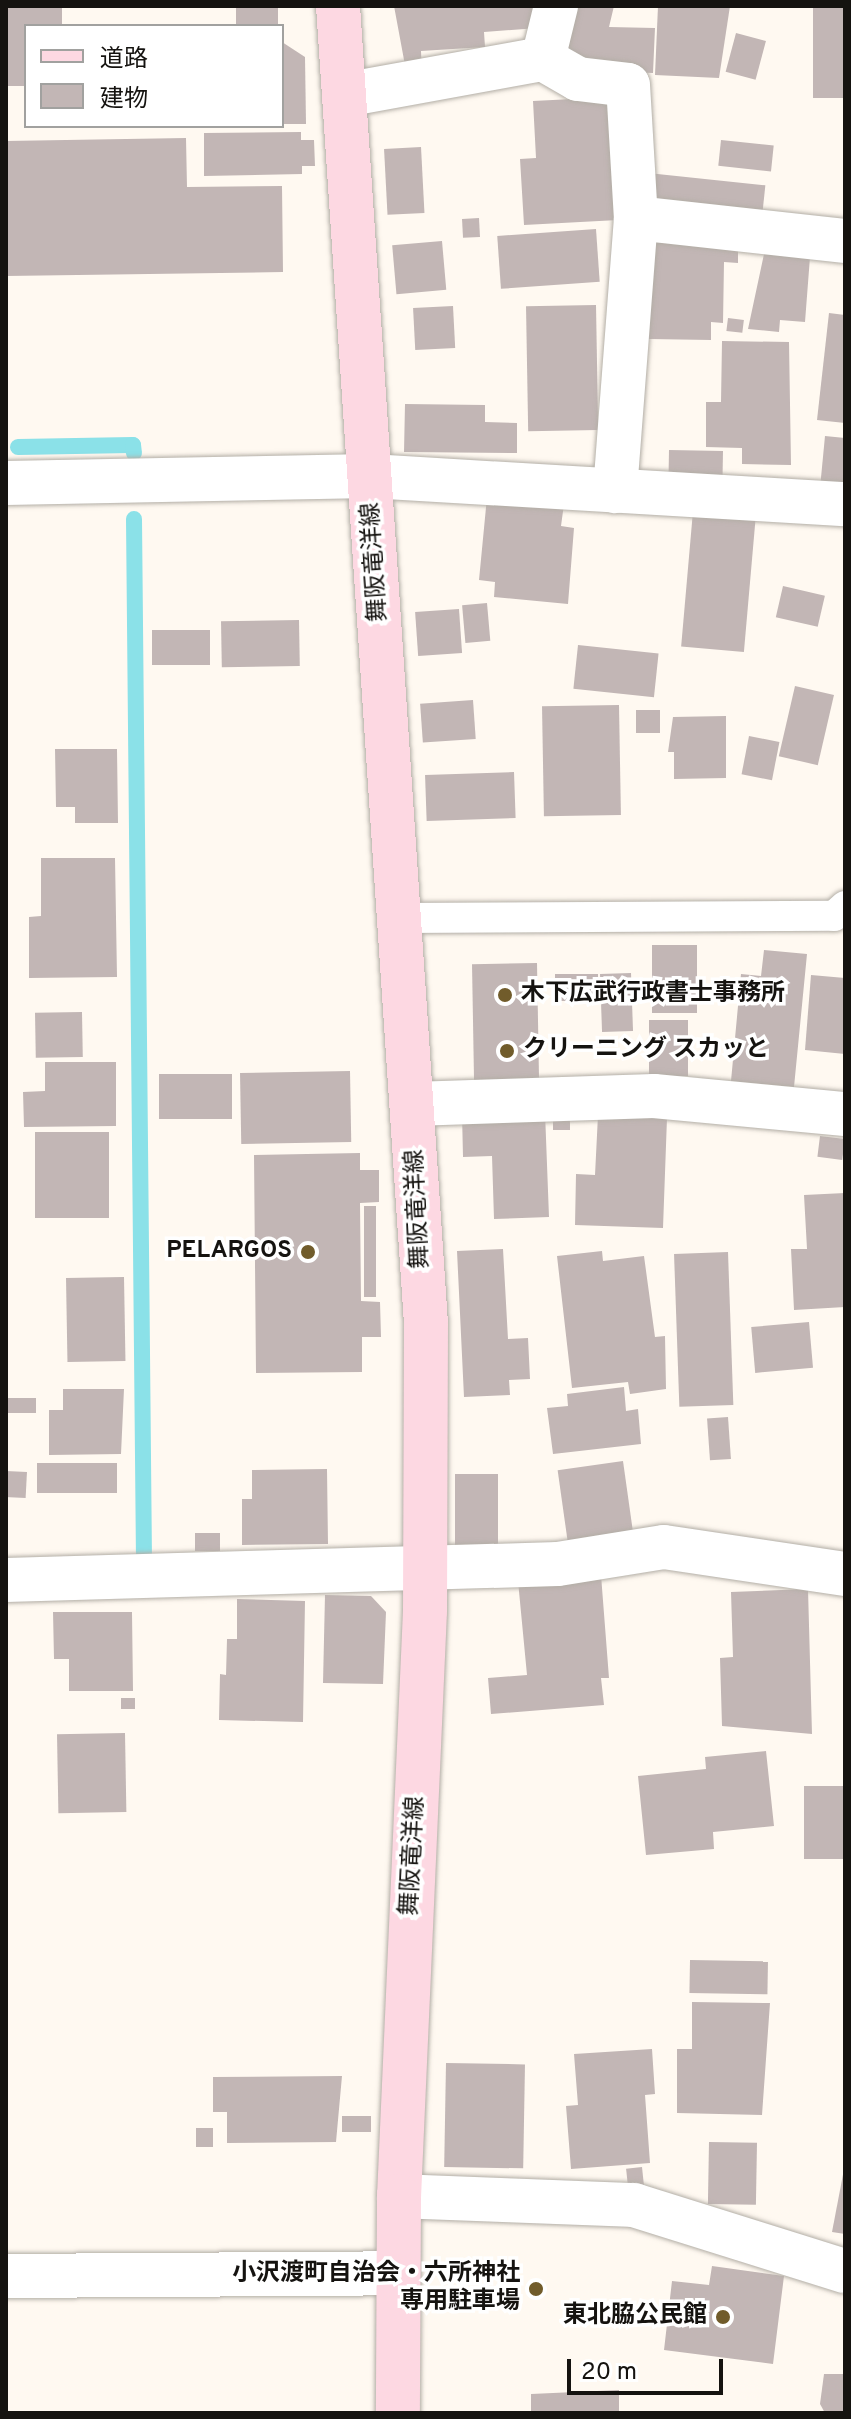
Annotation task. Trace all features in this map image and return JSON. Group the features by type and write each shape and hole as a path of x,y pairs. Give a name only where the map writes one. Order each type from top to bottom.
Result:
{"main road":[{"name":"舞阪竜洋線","path":"338,6 426,1324 425,1569 399,2196 398,2413"}],"street":[{"path":"543,59 556,6"},
{"path":"344,95 543,59 578,79 628,85 636,218 615,491"},
{"path":"636,218 845,241"},
{"path":"6,483 370,476 845,504"},
{"path":"412,1104 654,1096 845,1114"},
{"path":"6,1580 558,1564 664,1547 845,1574"},
{"path":"399,2196 634,2205 845,2271"},
{"path":"6,2276 397,2273"}],"lane":[{"path":"400,918 834,916 845,906"}],"building":[{"path":"6,6 62,6 62,24 24,24 24,86 6,86"},
{"path":"236,6 278,6 278,24 236,24"},
{"path":"394,6 536,6 538,28 484,32 485,47 421,51 422,75 407,76"},
{"path":"572,6 614,6 609,27 655,28 653,73 584,70 559,57"},
{"path":"658,6 730,6 719,78 655,75"},
{"path":"813,6 845,6 845,98 813,98"},
{"path":"736,33 766,41 756,80 726,72"},
{"path":"284,43 305,57 306,124 284,124"},
{"path":"612,97 618,220 524,225 520,159 536,158 533,101"},
{"path":"301,132 301,140 314,140 315,166 302,166 302,174 204,176 204,133"},
{"path":"186,138 187,187 282,186 283,272 6,276 6,141"},
{"path":"721,140 774,146 771,171 718,166"},
{"path":"421,147 424,213 388,215 384,149"},
{"path":"648,173 765,185 762,221 644,209"},
{"path":"479,218 480,237 463,238 462,219"},
{"path":"596,229 600,282 501,289 497,236"},
{"path":"442,241 446,290 396,294 392,245"},
{"path":"651,243 738,243 738,263 724,262 723,323 711,322 711,340 649,339"},
{"path":"764,254 810,257 805,322 780,320 779,332 748,329"},
{"path":"596,305 598,430 528,431 526,306"},
{"path":"453,306 455,348 415,350 413,308"},
{"path":"829,313 845,315 845,423 817,420"},
{"path":"728,318 744,320 742,333 726,331"},
{"path":"722,341 789,342 791,465 742,464 742,448 706,447 706,402 721,402"},
{"path":"405,404 485,405 485,422 517,423 517,453 404,452"},
{"path":"825,436 845,438 845,491 820,488"},
{"path":"669,450 723,451 722,481 668,480"},
{"path":"487,497 564,504 561,526 574,528 568,604 494,597 495,582 479,580"},
{"path":"693,511 756,516 744,652 681,646"},
{"path":"783,586 825,596 818,627 776,617"},
{"path":"487,603 490,641 465,643 462,605"},
{"path":"459,609 462,653 418,656 415,612"},
{"path":"299,620 300,666 222,667 221,621"},
{"path":"152,630 210,630 210,665 152,665"},
{"path":"578,645 659,653 654,697 573,689"},
{"path":"795,686 834,695 818,765 779,756"},
{"path":"473,700 476,739 423,743 420,704"},
{"path":"619,705 621,815 544,816 542,706"},
{"path":"636,710 660,710 660,733 636,733"},
{"path":"726,716 726,778 674,779 674,752 668,752 673,717"},
{"path":"749,736 779,742 772,780 742,774"},
{"path":"55,749 117,749 118,823 75,823 75,807 56,807"},
{"path":"514,772 516,818 427,821 425,775"},
{"path":"41,858 115,858 117,977 29,978 29,917 41,916"},
{"path":"652,945 697,945 697,1013 652,1013"},
{"path":"764,950 807,954 794,1087 731,1081 741,974 761,976"},
{"path":"537,963 539,1081 474,1082 472,964"},
{"path":"631,973 633,1031 602,1032 600,974"},
{"path":"555,974 598,974 598,1001 555,1001"},
{"path":"811,975 845,978 845,1054 805,1050"},
{"path":"82,1012 83,1057 36,1058 35,1013"},
{"path":"649,1020 688,1020 688,1076 649,1076"},
{"path":"45,1062 116,1062 116,1126 24,1127 23,1092 45,1091"},
{"path":"350,1071 351,1142 241,1144 240,1073"},
{"path":"159,1074 232,1074 232,1119 159,1119"},
{"path":"545,1112 549,1217 494,1219 492,1156 463,1157 462,1114"},
{"path":"598,1115 667,1118 663,1228 575,1225 576,1174 595,1175"},
{"path":"553,1116 570,1116 570,1130 553,1130"},
{"path":"35,1132 109,1132 109,1218 35,1218"},
{"path":"820,1136 845,1139 842,1160 817,1157"},
{"name":"PELARGOS","path":"360,1153 360,1170 379,1170 379,1202 360,1203 361,1301 380,1302 381,1337 362,1337 362,1372 256,1373 254,1155"},
{"path":"845,1193 845,1307 794,1310 791,1249 807,1249 804,1195"},
{"path":"364,1206 376,1206 376,1297 364,1297"},
{"path":"503,1249 508,1339 528,1338 530,1379 509,1380 510,1395 464,1397 457,1251"},
{"path":"602,1251 603,1261 644,1256 655,1337 665,1336 666,1389 630,1394 628,1382 572,1388 557,1256"},
{"path":"728,1252 733,1405 679,1407 674,1254"},
{"path":"124,1277 125,1361 67,1362 66,1278"},
{"path":"809,1322 813,1368 755,1373 751,1327"},
{"path":"624,1387 626,1411 638,1409 641,1444 553,1454 547,1408 568,1406 567,1394"},
{"path":"63,1389 124,1389 121,1454 49,1455 49,1410 63,1410"},
{"path":"6,1398 36,1398 36,1413 6,1413"},
{"path":"728,1417 731,1459 710,1460 707,1418"},
{"path":"623,1461 635,1544 569,1553 558,1470"},
{"path":"37,1463 117,1463 117,1493 37,1493"},
{"path":"327,1469 328,1544 242,1545 242,1499 252,1499 252,1470"},
{"path":"6,1471 27,1472 26,1498 6,1497"},
{"path":"455,1474 498,1474 498,1552 455,1552"},
{"path":"195,1533 220,1533 220,1551 195,1551"},
{"path":"601,1575 609,1678 601,1678 604,1705 491,1714 488,1678 527,1675 518,1581"},
{"path":"808,1589 812,1734 722,1726 720,1658 733,1657 731,1592"},
{"path":"325,1595 371,1596 386,1612 383,1684 323,1683"},
{"path":"237,1599 305,1601 303,1722 219,1720 220,1674 226,1675 227,1639 237,1639"},
{"path":"53,1612 132,1612 133,1691 69,1691 69,1659 54,1659"},
{"path":"121,1698 135,1698 135,1709 121,1709"},
{"path":"125,1733 126,1812 58,1813 57,1734"},
{"path":"766,1751 774,1826 713,1832 714,1849 646,1855 638,1776 706,1769 705,1757"},
{"path":"804,1786 845,1786 845,1859 804,1859"},
{"path":"690,1960 768,1961 767,1994 689,1993"},
{"path":"692,2002 770,2003 762,2115 677,2113 677,2049 692,2049"},
{"path":"652,2049 655,2094 645,2095 650,2163 571,2169 566,2106 578,2105 574,2054"},
{"path":"446,2063 525,2064 523,2168 444,2167"},
{"path":"342,2076 336,2142 227,2143 227,2112 213,2112 213,2077"},
{"path":"342,2116 371,2116 371,2132 342,2132"},
{"path":"196,2128 213,2128 213,2147 196,2147"},
{"path":"709,2142 757,2143 756,2205 708,2204"},
{"path":"845,2164 845,2234 832,2232"},
{"path":"642,2167 644,2186 628,2188 626,2169"},
{"name":"東北脇公民館","path":"712,2266 784,2276 773,2364 664,2350 672,2281 709,2285"},
{"path":"824,2374 845,2374 845,2413 825,2413 820,2404"},
{"path":"619,2390 619,2413 531,2413 531,2394"}],"waterway":[{"path":"18,447 133,445 134,453"},
{"path":"134,519 144,1561"}],"place":[{"name":"木下広武行政書士事務所","path":"505,995"},
{"name":"クリーニング スカッと","path":"507,1051"},
{"name":"PELARGOS","path":"308,1252"},
{"name":"小沢渡町自治会・六所神社 専用駐車場","path":"536,2289"},
{"name":"東北脇公民館","path":"723,2317"}]}
